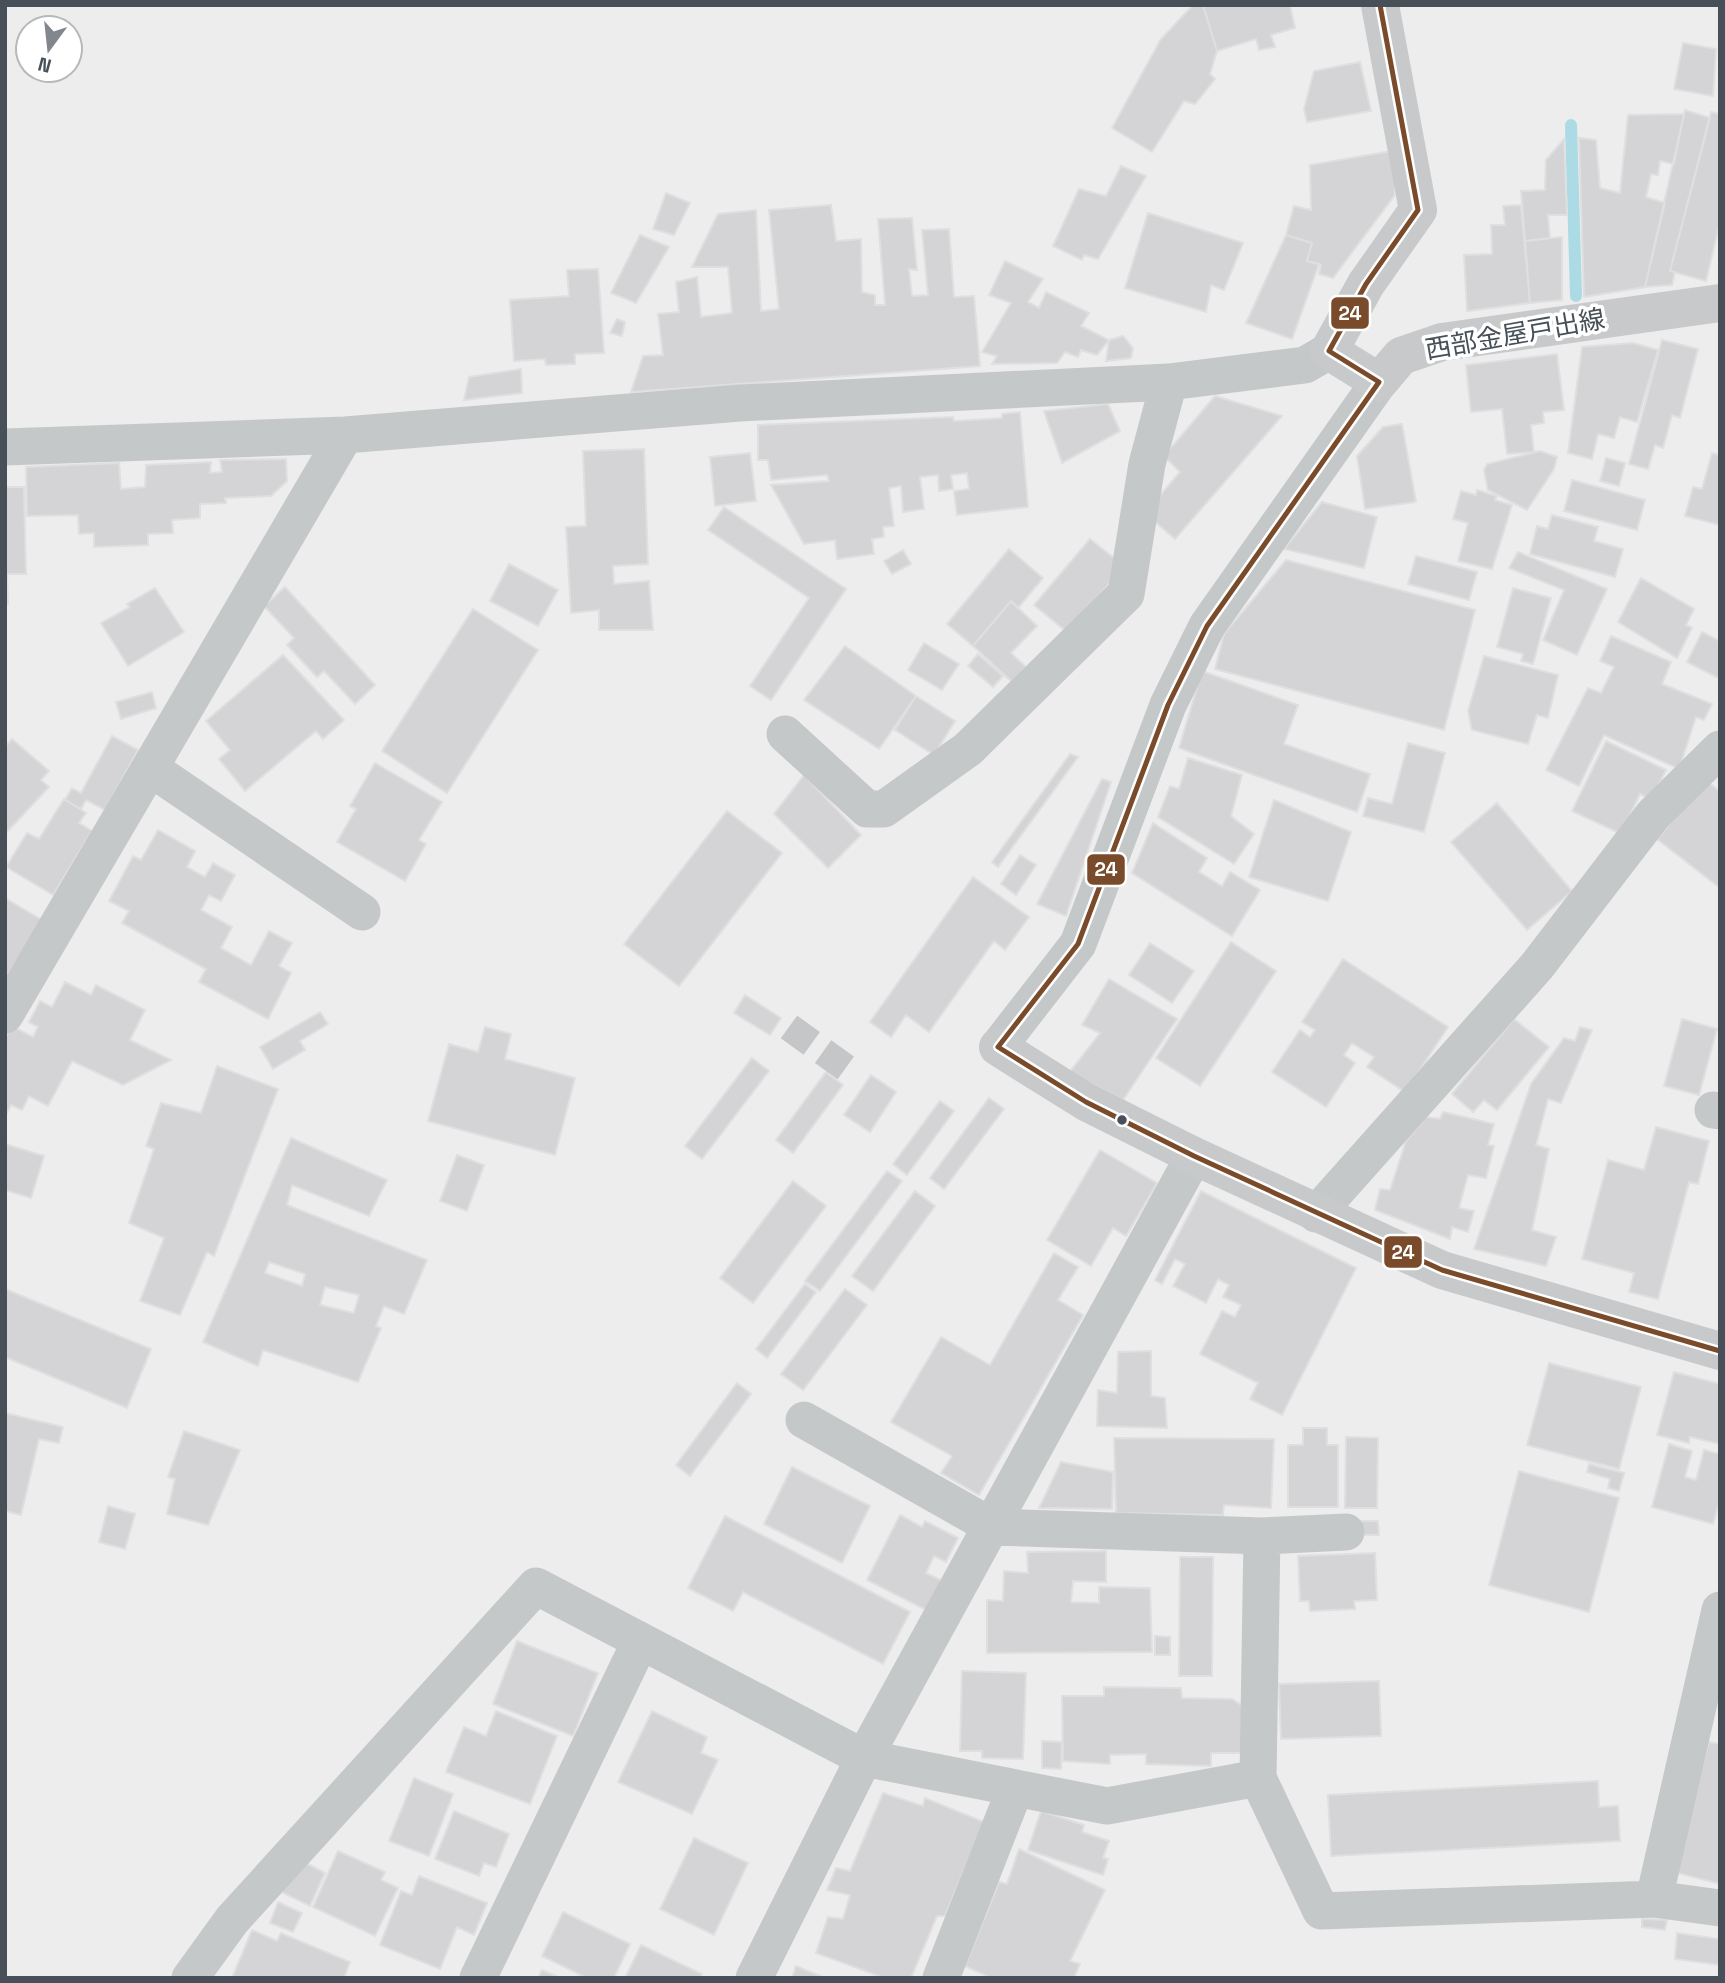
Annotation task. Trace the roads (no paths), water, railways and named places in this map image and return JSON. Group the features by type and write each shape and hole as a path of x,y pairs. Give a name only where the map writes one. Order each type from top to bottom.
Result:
{"main road":[{"path":"1379,382 1329,351 1366,284 1418,210 1380,5"},
{"name":"西部金屋戸出線","path":"1379,382 1401,356 1442,342 1720,303"},
{"path":"998,1047 1086,1102 1316,1214 1442,1270 1720,1351"}],"street":[{"path":"5,447 345,435 740,403 1169,382 1305,365 1329,351"},
{"path":"785,734 867,809 884,809 968,749 1126,594 1147,464 1169,382"},
{"path":"998,1047 1078,944 1168,705 1207,626 1379,382"},
{"path":"5,1015 345,435"},
{"path":"1316,1214 1536,966 1653,814 1720,750"},
{"path":"150,768 362,912"},
{"path":"754,1978 864,1758 1194,1156"},
{"path":"804,1420 993,1527 1262,1536 1346,1532"},
{"path":"1262,1536 1258,1778 1321,1911 1654,1899 1720,1908"},
{"path":"190,1978 232,1920 536,1586 864,1758 1107,1806 1258,1778"},
{"path":"1654,1899 1720,1610"},
{"path":"478,1978 640,1642"},
{"path":"941,1978 1014,1789"}],"waterway":[{"path":"1571,125 1576,296"}],"tunnel":[{"path":"789,1027 857,1076"}]}
